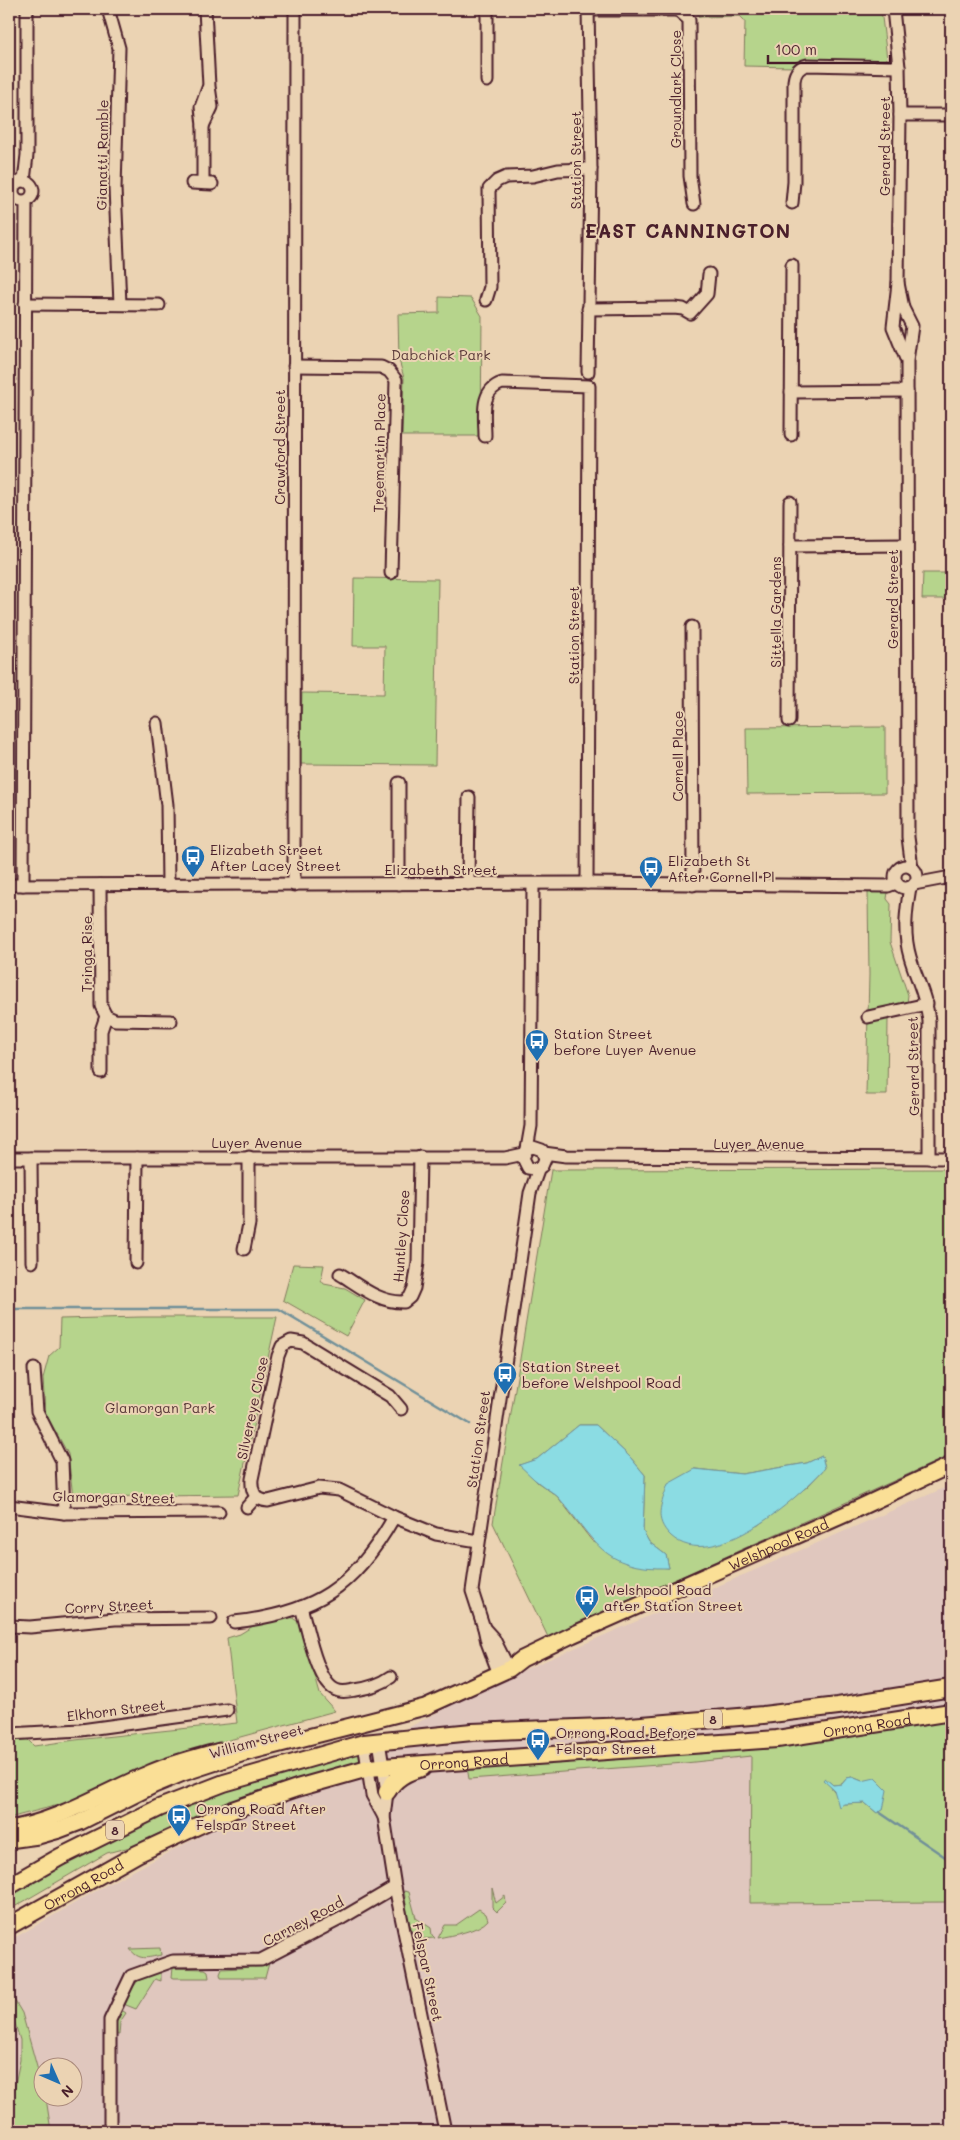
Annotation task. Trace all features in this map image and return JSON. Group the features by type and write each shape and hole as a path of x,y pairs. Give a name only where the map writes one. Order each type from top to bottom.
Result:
{"highway":[{"name":"Orrong Road","path":"9,1886 60,1857 159,1808 224,1783 292,1762 371,1742 472,1732 630,1726 763,1715 838,1706 951,1688"},
{"name":"Orrong Road","path":"9,1926 138,1854 206,1821 297,1788 375,1767 777,1738 951,1712"},
{"path":"387,1792 393,1782 405,1774 444,1761"}],"main road":[{"name":"Welshpool Road","path":"503,1668 951,1465"},
{"name":"William Street","path":"9,1829 33,1825 53,1818 150,1773 179,1762 421,1698 503,1668"},
{"name":"William Street","path":"9,1840 38,1836 66,1827 154,1785 183,1773 233,1757 425,1707 503,1668"}],"street":[{"path":"24,180 27,155 27,9"},
{"name":"Gianatti Ramble","path":"108,9 119,48 115,188 120,304"},
{"path":"202,183 203,126 212,106 209,86 205,9"},
{"name":"Crawford Street","path":"294,885 295,9"},
{"path":"487,9 487,81"},
{"name":"Station Street","path":"588,9 591,169 588,372"},
{"name":"Groundlark Close","path":"588,9 674,10 680,11 689,20 690,176 694,204"},
{"name":"Gerard Street","path":"893,9 899,67 900,115 898,283 893,327 907,361"},
{"path":"792,203 794,182 794,81 797,71 802,67 808,66 899,67"},
{"path":"900,115 951,115"},
{"path":"486,300 490,287 489,189 497,181 506,177 533,176 558,170 591,169"},
{"path":"24,180 33,187 31,197 26,201 18,200 14,197 11,189 14,185 24,180"},
{"path":"23,885 26,201"},
{"path":"791,435 792,265"},
{"path":"588,309 674,308 683,309 690,313 707,294 709,274"},
{"name":"Gerard Street","path":"898,283 903,308 912,326 907,361 908,837 903,875 905,916 910,956 927,1004 929,1021 929,1158"},
{"path":"25,304 159,305"},
{"name":"Treemartin Place","path":"294,366 381,367 389,371 396,380 391,573"},
{"name":"Station Street","path":"485,436 485,402 487,393 494,386 502,383 589,386 587,883"},
{"path":"791,392 907,391"},
{"name":"Sittella Gardens","path":"790,502 790,722"},
{"path":"790,546 907,545"},
{"name":"Cornell Place","path":"692,627 693,884"},
{"path":"157,724 166,791 168,884"},
{"path":"398,884 399,783"},
{"path":"468,797 468,884"},
{"name":"Elizabeth Street","path":"9,885 587,883 873,884 888,886 903,875 951,871"},
{"name":"Gerard Street","path":"903,875 917,878 912,886 905,916"},
{"path":"912,886 951,877"},
{"name":"Station Street","path":"503,1668 486,1642 484,1628 472,1591 534,1158 531,1126 533,884"},
{"name":"Tringa Rise","path":"100,885 101,1006 106,1016"},
{"path":"868,1017 927,1004"},
{"path":"100,1072 101,1031 106,1016 115,1020 171,1021"},
{"name":"Luyer Avenue","path":"9,1158 534,1158 566,1156 951,1158"},
{"path":"244,1249 249,1224 249,1157"},
{"path":"31,1158 32,1262"},
{"path":"136,1263 137,1158"},
{"name":"Huntley Close","path":"340,1274 381,1299 392,1302 404,1302 410,1297 414,1288 418,1263 420,1158"},
{"name":"Silvereye Close","path":"256,1497 251,1485 252,1478 278,1356 282,1346 291,1341 303,1343 390,1396 401,1409"},
{"path":"34,1369 34,1393 37,1411 62,1461 64,1513"},
{"path":"247,1507 256,1497 261,1501 268,1501 319,1488 339,1490 394,1517 436,1534 478,1541"},
{"name":"Glamorgan Street","path":"9,1506 64,1513 219,1512"},
{"path":"234,1622 255,1620 301,1607 336,1589 361,1567 394,1517"},
{"path":"301,1607 320,1671 330,1686 337,1691 345,1692 376,1686 391,1677"},
{"name":"Corry Street","path":"9,1626 30,1627 115,1619 211,1618"},
{"name":"Elkhorn Street","path":"9,1734 81,1730 227,1710"},
{"name":"Felspar Street","path":"371,1742 375,1767 372,1795 384,1818"},
{"name":"Felspar Street","path":"375,1767 387,1792 384,1818 395,1887 445,2131"},
{"name":"Carney Road","path":"110,2131 110,2020 131,1976 172,1961 260,1960 342,1918 395,1887"}],"shaded area":[{"path":"951,1485 951,2131 18,2131 9,2093 9,1941 108,1884 494,1683"}],"green space":[{"path":"696,9 881,9 887,59 882,63 794,67 744,66 745,21 740,16 699,17"},
{"name":"Dabchick Park","path":"439,297 471,298 482,316 481,436 402,436 404,378 399,360 398,314 439,313"},
{"path":"923,573 951,573 951,599 922,599"},
{"path":"354,578 438,579 435,765 300,764 302,693 384,694 385,646 353,646"},
{"path":"885,727 885,793 747,794 746,728"},
{"path":"868,892 888,892 887,899 891,904 890,942 908,995 907,1003 888,1020 887,1095 866,1095 869,975"},
{"path":"951,1169 951,1455 548,1637 493,1523 551,1170","holes":["579,1425 596,1425 630,1457 645,1475 643,1531 649,1542 666,1555 669,1568 636,1565 592,1541 557,1496 537,1482 520,1465 537,1459","822,1456 825,1468 808,1486 757,1526 695,1469 742,1474 807,1463"]},
{"path":"293,1264 324,1265 321,1280 324,1284 345,1288 365,1300 346,1336 283,1300"},
{"name":"Glamorgan Park","path":"277,1317 238,1495 73,1497 68,1454 45,1412 43,1378 49,1356 59,1347 60,1319"},
{"path":"291,1617 300,1623 320,1694 335,1711 193,1750 77,1800 9,1818 9,1734 22,1734 34,1746 237,1723 227,1638 240,1634 253,1626"},
{"path":"951,1718 951,1902 750,1903 751,1756 685,1763 469,1779 467,1767","holes":["852,1777 862,1781 877,1813 865,1803 844,1804 824,1778 833,1785 842,1784 847,1778"]},
{"path":"360,1750 361,1764 292,1781 208,1810 130,1847 107,1853 9,1910 10,1894 158,1812 243,1781"},
{"path":"492,1888 496,1903 505,1896 506,1903 497,1912 492,1907"},
{"path":"404,1891 409,1892 416,1918 431,1928 432,1935 435,1938 421,1939 412,1930 408,1918"},
{"path":"479,1909 486,1914 488,1920 484,1924 465,1932 438,1938 445,1925 456,1925"},
{"path":"160,1948 161,1955 147,1958 140,1957 130,1949"},
{"path":"269,1963 265,1978 221,1978 222,1969"},
{"path":"173,1968 205,1969 208,1971 209,1978 174,1978 172,1977"},
{"path":"161,1970 161,1981 155,1979 136,2009 121,2003 140,1978"},
{"path":"9,1991 22,2013 34,2058 32,2058 32,2108 48,2108 51,2131 9,2131 9,2113 20,2060 20,2040 9,2004"},
{"path":"123,2011 126,2013 120,2022 119,2035 113,2034 115,2020 119,2012"}],"water":[{"path":"579,1425 596,1425 630,1457 645,1475 643,1531 649,1542 666,1555 669,1568 628,1564 614,1558 592,1539 558,1497 536,1481 519,1465 537,1459"},
{"path":"822,1456 825,1468 795,1497 753,1528 731,1539 709,1546 689,1545 671,1536 662,1524 660,1518 661,1505 668,1484 695,1469 742,1474 807,1463"},
{"path":"852,1777 862,1781 875,1778 887,1790 883,1810 877,1813 865,1803 844,1804 839,1807 834,1790 823,1780 825,1778 833,1785 842,1784 847,1778"}],"waterway":[{"path":"9,1309 279,1309 470,1424"},
{"path":"879,1812 951,1861"}],"place":[{"name":"Elizabeth Street After Lacey Street","path":"193,878"},
{"name":"Elizabeth St After Cornell Pl","path":"651,889"},
{"name":"Station Street before Luyer Avenue","path":"537,1062"},
{"name":"Station Street before Welshpool Road","path":"505,1395"},
{"name":"Welshpool Road after Station Street","path":"587,1618"},
{"name":"Orrong Road Before Felspar Street","path":"538,1761"},
{"name":"Orrong Road After Felspar Street","path":"179,1837"}],"district":[{"name":"EAST CANNINGTON","path":"688,230"}]}
